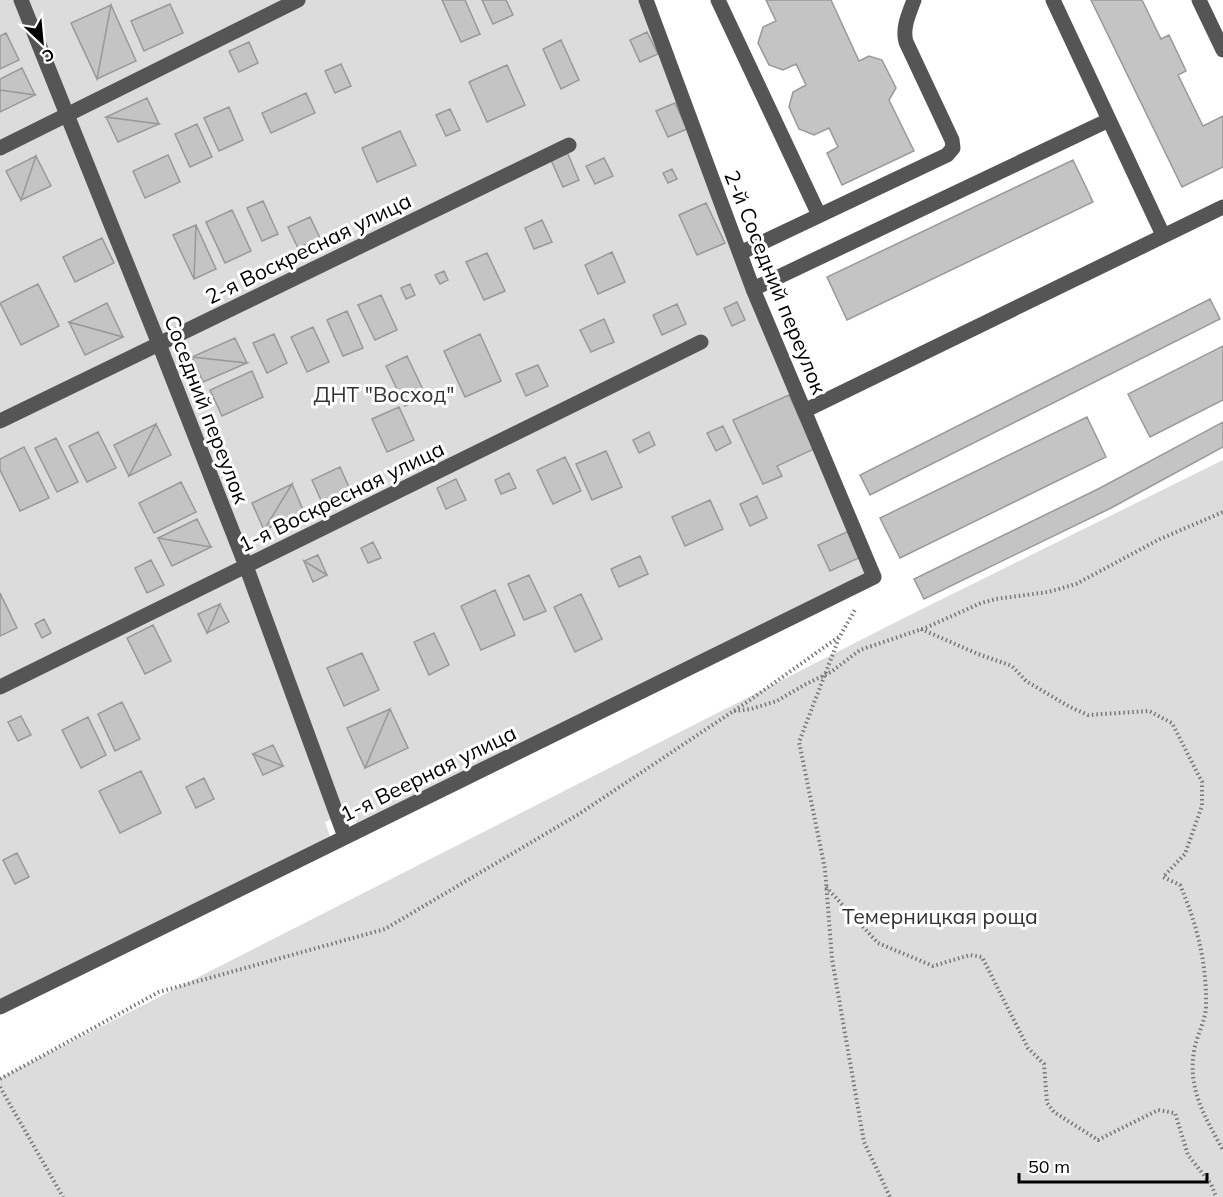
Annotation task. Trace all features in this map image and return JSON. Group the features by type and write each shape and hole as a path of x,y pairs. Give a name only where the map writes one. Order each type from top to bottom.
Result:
{"street":[{"name":"Соседний переулок","path":"21,0 246,566 345,837"},
{"path":"0,148 298,0"},
{"name":"2-й Соседний переулок","path":"646,0 753,289 874,577"},
{"path":"718,0 819,216"},
{"path":"740,253 947,155 953,148 952,140 906,42 905,27 914,0"},
{"path":"1053,0 1163,236"},
{"path":"1199,0 1223,50"},
{"path":"753,289 1109,120"},
{"name":"2-я Воскресная улица","path":"0,421 569,145"},
{"path":"804,411 1223,207"},
{"name":"1-я Воскресная улица","path":"0,687 701,342"},
{"name":"1-я Веерная улица","path":"0,1007 874,577"}],"path":[{"path":"734,711 764,706 791,694 860,650 896,639 981,603 1048,592 1076,584 1160,539 1223,512"},
{"path":"857,607 840,636 799,742 825,869 832,959 864,1143 890,1197"},
{"path":"921,629 1012,666 1026,681 1088,715 1149,711 1172,723 1203,782 1202,806 1185,854 1163,877 1180,885 1193,915 1205,968 1206,1009 1195,1048 1192,1077 1196,1098 1223,1150"},
{"path":"0,1079 159,992 385,928 579,814 734,711 840,636"},
{"path":"826,887 878,943 933,966 970,956 982,957 1028,1048 1044,1064 1047,1103 1054,1112 1098,1140 1158,1110 1175,1113 1188,1155 1211,1184 1216,1197"},
{"path":"0,1087 63,1197"}],"green space":[{"name":"ДНТ \"Восход\"","path":"0,0 642,0 870,575 362,834 351,812 325,822 334,847 0,1011"},
{"name":"Темерницкая роща","path":"1223,460 1223,1197 0,1197 0,1078 906,617"}],"building":[{"path":"442,0 465,0 480,34 461,42"},
{"path":"482,0 506,0 513,15 493,24"},
{"path":"766,0 831,0 859,61 869,56 882,60 896,88 889,100 914,151 842,185 827,153 838,147 829,128 814,135 799,129 789,107 793,92 806,85 796,64 783,70 769,65 758,43 763,27 776,21"},
{"path":"1091,0 1142,0 1161,39 1169,35 1186,71 1178,75 1203,126 1223,116 1223,167 1182,187"},
{"path":"170,4 183,33 144,51 131,21"},
{"path":"111,5 136,61 97,79"},
{"path":"111,5 97,79 71,23"},
{"path":"647,32 658,54 640,62 630,40"},
{"path":"6,33 19,60 0,69 0,36"},
{"path":"561,40 579,80 561,89 543,49"},
{"path":"249,42 258,63 239,72 229,51"},
{"path":"341,64 351,86 335,93 325,71"},
{"path":"507,65 525,105 487,122 469,82"},
{"path":"22,68 35,95 0,90 0,79"},
{"path":"0,90 35,95 0,112"},
{"path":"306,93 315,113 271,133 262,113"},
{"path":"147,98 159,124 106,117"},
{"path":"675,103 687,129 668,137 656,111"},
{"path":"229,107 243,140 219,151 204,118"},
{"path":"450,109 460,130 446,136 436,115"},
{"path":"106,117 159,124 118,142"},
{"path":"197,124 212,157 190,167 175,134"},
{"path":"400,131 416,165 377,182 362,148"},
{"path":"567,152 579,180 563,187 551,160"},
{"path":"168,155 180,182 145,198 133,171"},
{"path":"36,156 21,200 6,171"},
{"path":"36,156 51,186 21,200"},
{"path":"604,158 613,176 595,184 586,166"},
{"path":"1073,160 1093,202 847,320 827,277"},
{"path":"672,169 677,179 668,183 663,173"},
{"path":"263,201 278,234 262,241 247,208"},
{"path":"706,203 725,243 697,255 679,215"},
{"path":"232,210 251,251 225,263 206,222"},
{"path":"310,217 320,238 298,248 288,227"},
{"path":"542,220 552,242 534,249 525,228"},
{"path":"196,225 216,269 194,279"},
{"path":"196,225 194,279 173,235"},
{"path":"102,238 114,263 75,282 63,257"},
{"path":"612,252 625,282 598,294 585,265"},
{"path":"487,253 505,291 484,300 466,262"},
{"path":"444,271 448,280 440,284 435,275"},
{"path":"38,284 59,326 21,345 0,303"},
{"path":"410,284 415,295 406,299 401,288"},
{"path":"381,295 397,330 375,340 358,305"},
{"path":"1210,299 1220,319 870,495 860,475"},
{"path":"737,302 745,320 732,326 724,308"},
{"path":"107,303 123,337 69,322"},
{"path":"677,304 686,324 662,335 653,315"},
{"path":"347,311 363,348 343,356 327,320"},
{"path":"604,319 614,342 591,352 580,330"},
{"path":"69,322 123,337 85,355"},
{"path":"313,327 329,362 307,372 291,337"},
{"path":"274,334 287,363 267,373 253,343"},
{"path":"480,334 501,381 465,397 444,351"},
{"path":"235,338 247,363 192,357"},
{"path":"1223,346 1223,400 1150,437 1128,394"},
{"path":"407,356 426,396 405,406 386,366"},
{"path":"192,357 247,363 203,382"},
{"path":"538,365 548,386 526,396 516,374"},
{"path":"252,371 263,397 222,416 210,390"},
{"path":"789,395 814,449 777,466 782,476 763,484 733,420"},
{"path":"399,407 414,440 387,452 372,419"},
{"path":"1087,417 1106,457 900,558 880,518"},
{"path":"1223,422 1223,447 1111,508 924,599 914,579 1100,488"},
{"path":"156,424 129,476 114,445"},
{"path":"156,424 171,455 129,476"},
{"path":"723,426 731,443 716,451 707,433"},
{"path":"98,432 116,468 87,482 69,446"},
{"path":"649,432 655,445 639,453 633,440"},
{"path":"56,438 78,482 57,492 35,448"},
{"path":"24,447 49,498 20,511 0,470 0,459"},
{"path":"606,451 622,487 592,500 576,464"},
{"path":"565,457 581,491 553,504 537,470"},
{"path":"340,467 352,494 324,507 312,480"},
{"path":"509,473 516,488 501,494 495,480"},
{"path":"456,479 466,500 446,509 437,488"},
{"path":"181,482 196,512 154,533 139,503"},
{"path":"292,484 304,512 264,530"},
{"path":"292,484 264,530 252,503"},
{"path":"757,496 767,518 750,526 740,504"},
{"path":"710,500 723,529 685,546 672,517"},
{"path":"197,519 211,547 158,538"},
{"path":"849,531 861,557 830,571 818,545"},
{"path":"158,538 211,547 172,566"},
{"path":"373,542 381,558 368,563 361,548"},
{"path":"318,555 327,575 304,561"},
{"path":"640,556 648,574 619,587 611,569"},
{"path":"151,560 164,585 147,593 135,568"},
{"path":"304,561 327,575 313,582"},
{"path":"529,575 546,611 524,620 508,584"},
{"path":"495,590 515,635 481,650 461,606"},
{"path":"0,593 17,628 0,636"},
{"path":"581,594 602,639 575,652 554,607"},
{"path":"220,604 207,633 198,614"},
{"path":"220,604 229,622 207,633"},
{"path":"44,619 51,633 42,638 35,624"},
{"path":"153,625 171,661 145,674 127,638"},
{"path":"434,633 449,665 429,675 414,642"},
{"path":"362,653 379,690 344,706 327,668"},
{"path":"122,702 140,739 115,751 98,714"},
{"path":"390,709 408,748 365,768"},
{"path":"390,709 365,768 347,728"},
{"path":"21,716 31,735 18,741 8,722"},
{"path":"88,717 106,755 81,768 62,730"},
{"path":"273,745 283,766 253,754"},
{"path":"253,754 283,766 263,775"},
{"path":"141,771 161,813 120,833 99,791"},
{"path":"204,778 214,799 196,808 186,787"},
{"path":"17,853 29,877 15,884 3,860"}]}
